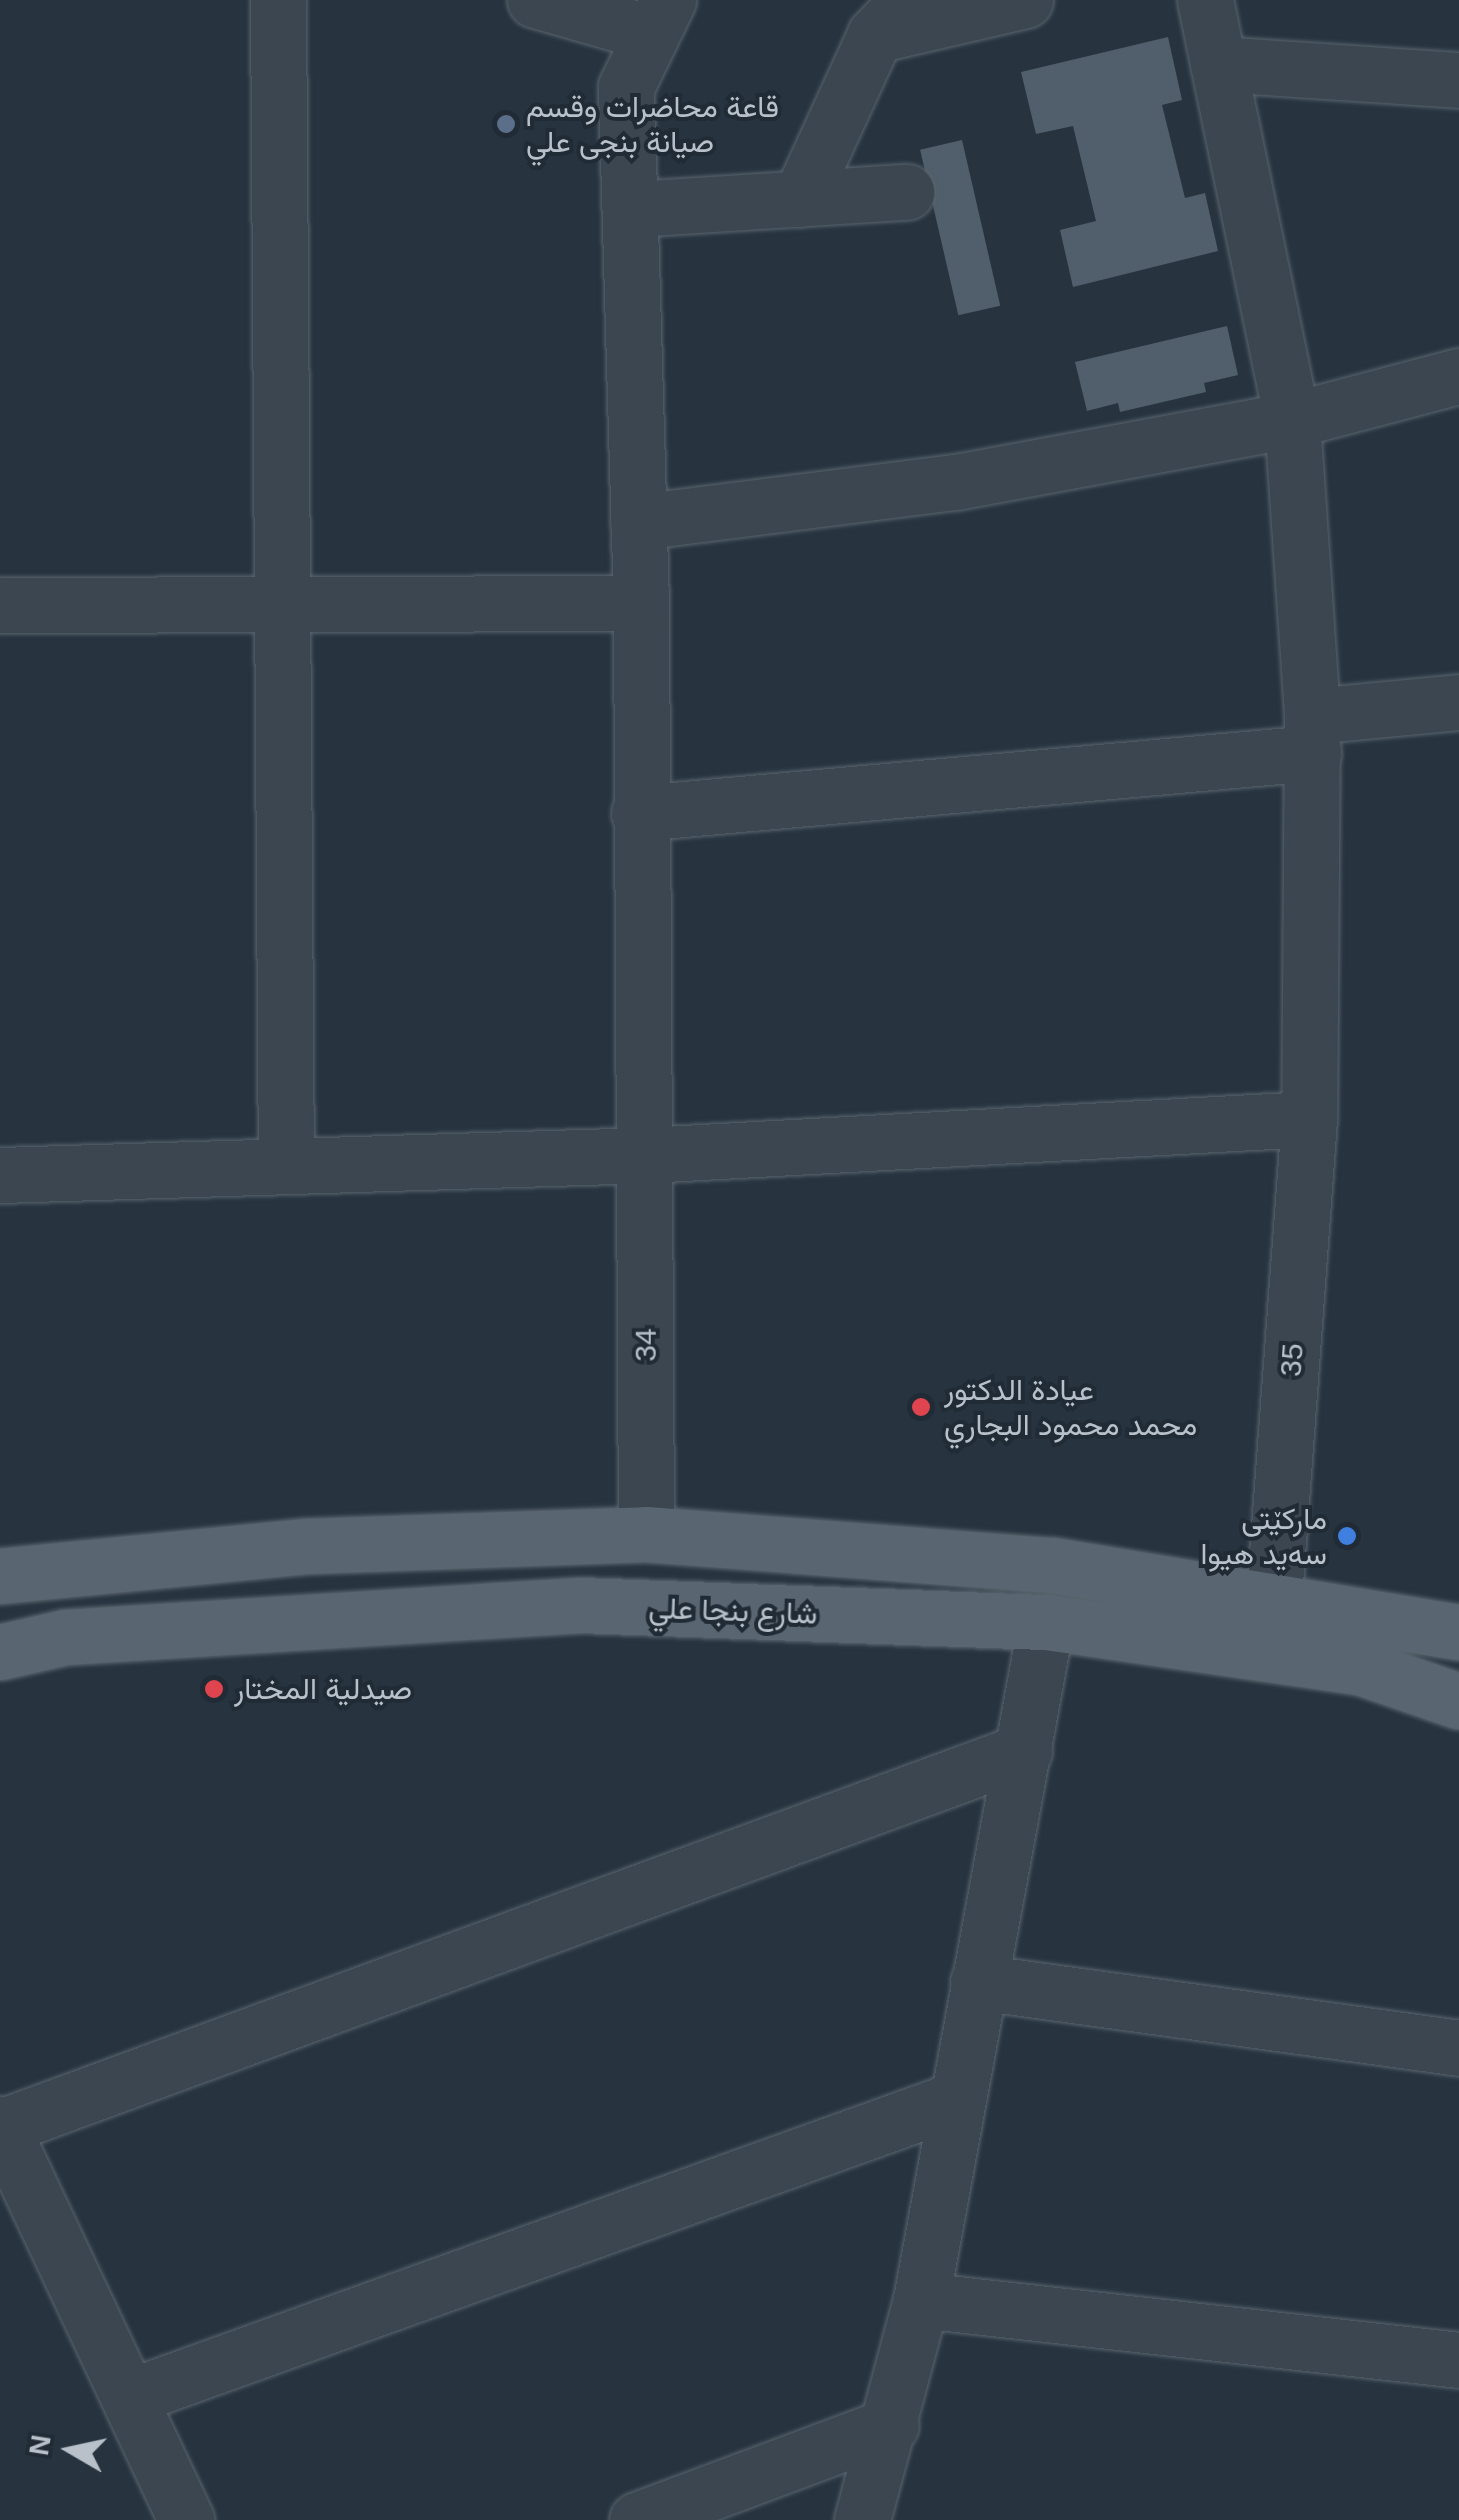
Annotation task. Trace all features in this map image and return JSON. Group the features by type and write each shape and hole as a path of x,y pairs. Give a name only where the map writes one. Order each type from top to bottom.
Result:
{"main road":[{"path":"0,1576 306,1546 646,1534 1053,1564 1459,1632"},
{"name":"شارع بنجا علي","path":"0,1652 65,1637 580,1606 1046,1622 1360,1667 1459,1701"}],"street":[{"path":"278,0 278,605 286,1161"},
{"path":"535,0 659,16"},
{"path":"800,198 891,18 1025,0"},
{"name":"35","path":"1205,0 1292,420 1313,734 1309,1120 1274,1600"},
{"name":"34","path":"646,1534 641,603 633,209 626,88 659,16"},
{"path":"1218,64 1459,80"},
{"path":"633,209 906,192"},
{"path":"638,522 956,482 1292,420 1459,376"},
{"path":"0,605 641,603"},
{"path":"640,814 1313,734 1459,702"},
{"path":"0,1176 286,1161 646,1156 1309,1120"},
{"path":"862,2520 892,2425 920,2300 1046,1622"},
{"path":"186,2520 1,2125 1024,1751"},
{"path":"978,1982 1459,2048"},
{"path":"129,2397 955,2100"},
{"path":"920,2300 1459,2360"},
{"path":"637,2520 892,2425"}],"building":[{"path":"1168,37 1182,100 1162,105 1185,198 1205,193 1218,251 1073,287 1060,230 1096,221 1073,126 1036,134 1021,72"},
{"path":"962,140 1000,306 958,315 920,150"},
{"path":"1227,326 1238,375 1204,383 1206,392 1120,412 1118,403 1087,411 1075,362"}],"place":[{"name":"قاعة محاضرات وقسم صيانة بنجى علي","path":"506,124"},
{"name":"عيادة الدكتور محمد محمود البجاري","path":"921,1407"},
{"name":"مارکێتی سەید هیوا","path":"1347,1536"},
{"name":"صيدلية المختار","path":"214,1689"}]}
